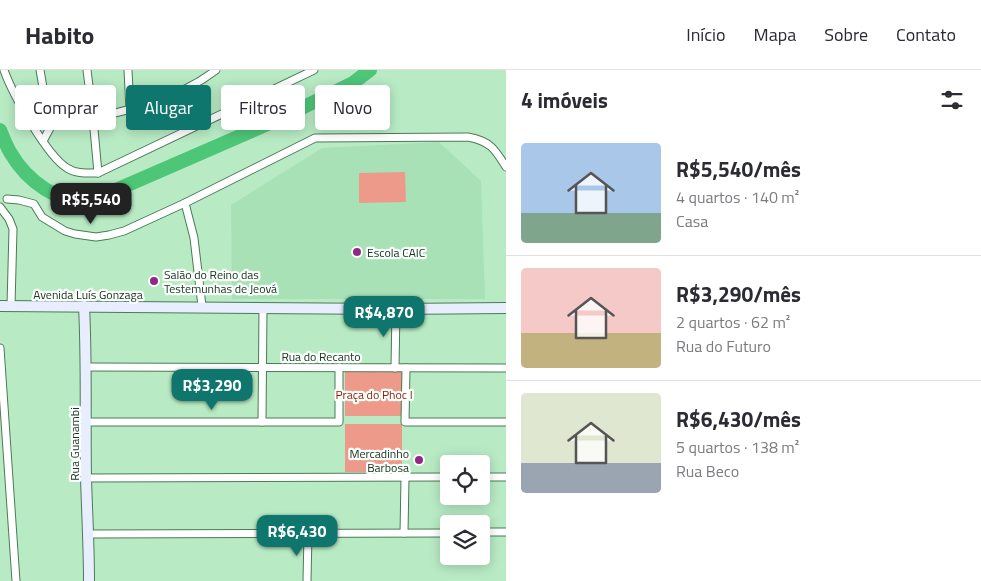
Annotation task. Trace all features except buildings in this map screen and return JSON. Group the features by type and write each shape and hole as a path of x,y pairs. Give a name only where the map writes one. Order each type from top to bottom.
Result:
{"street":[{"path":"4,70 19,103 43,141 60,163 75,172 86,174 98,173 314,70"},
{"path":"40,70 50,128 43,141"},
{"path":"87,70 89,85"},
{"path":"128,70 129,85"},
{"path":"191,85 216,70"},
{"path":"94,130 98,173"},
{"path":"7,199 34,204 42,217 65,231 96,236 124,231 307,141 319,137 468,137 479,139 489,144 506,167"},
{"path":"184,203 194,238 202,306"},
{"path":"0,207 9,219 13,229 11,306"},
{"name":"Avenida Luís Gonzaga","path":"0,306 506,308"},
{"name":"Rua Guanambi","path":"84,306 87,366 86,478 90,581"},
{"path":"262,422 263,308"},
{"path":"395,368 396,309"},
{"path":"0,348 4,474 16,581"},
{"name":"Rua do Recanto","path":"87,366 506,368"},
{"path":"86,422 338,422 339,366"},
{"path":"406,368 405,422 506,422"},
{"path":"490,477 506,477"},
{"path":"86,478 440,478"},
{"path":"404,533 405,478"},
{"path":"89,534 440,532"},
{"path":"490,532 506,532"},
{"path":"307,581 308,534"}],"shaded area":[{"name":"Escola CAIC","path":"439,142 481,181 485,299 232,299 231,205 322,148"}],"green space":[{"path":"405,172 406,202 359,203 359,173"},
{"name":"Praça do Phoc I","path":"402,371 402,416 345,416 345,372"},
{"path":"345,424 402,424 402,472 345,472"}],"waterway":[{"path":"0,130 17,162 25,172 45,189 68,199 93,200 279,119 353,83 370,70"}],"place":[{"name":"Escola CAIC","path":"357,252"},
{"name":"Salão do Reino das Testemunhas de Jeová","path":"154,281"},
{"name":"Mercadinho Barbosa","path":"419,460"}]}
